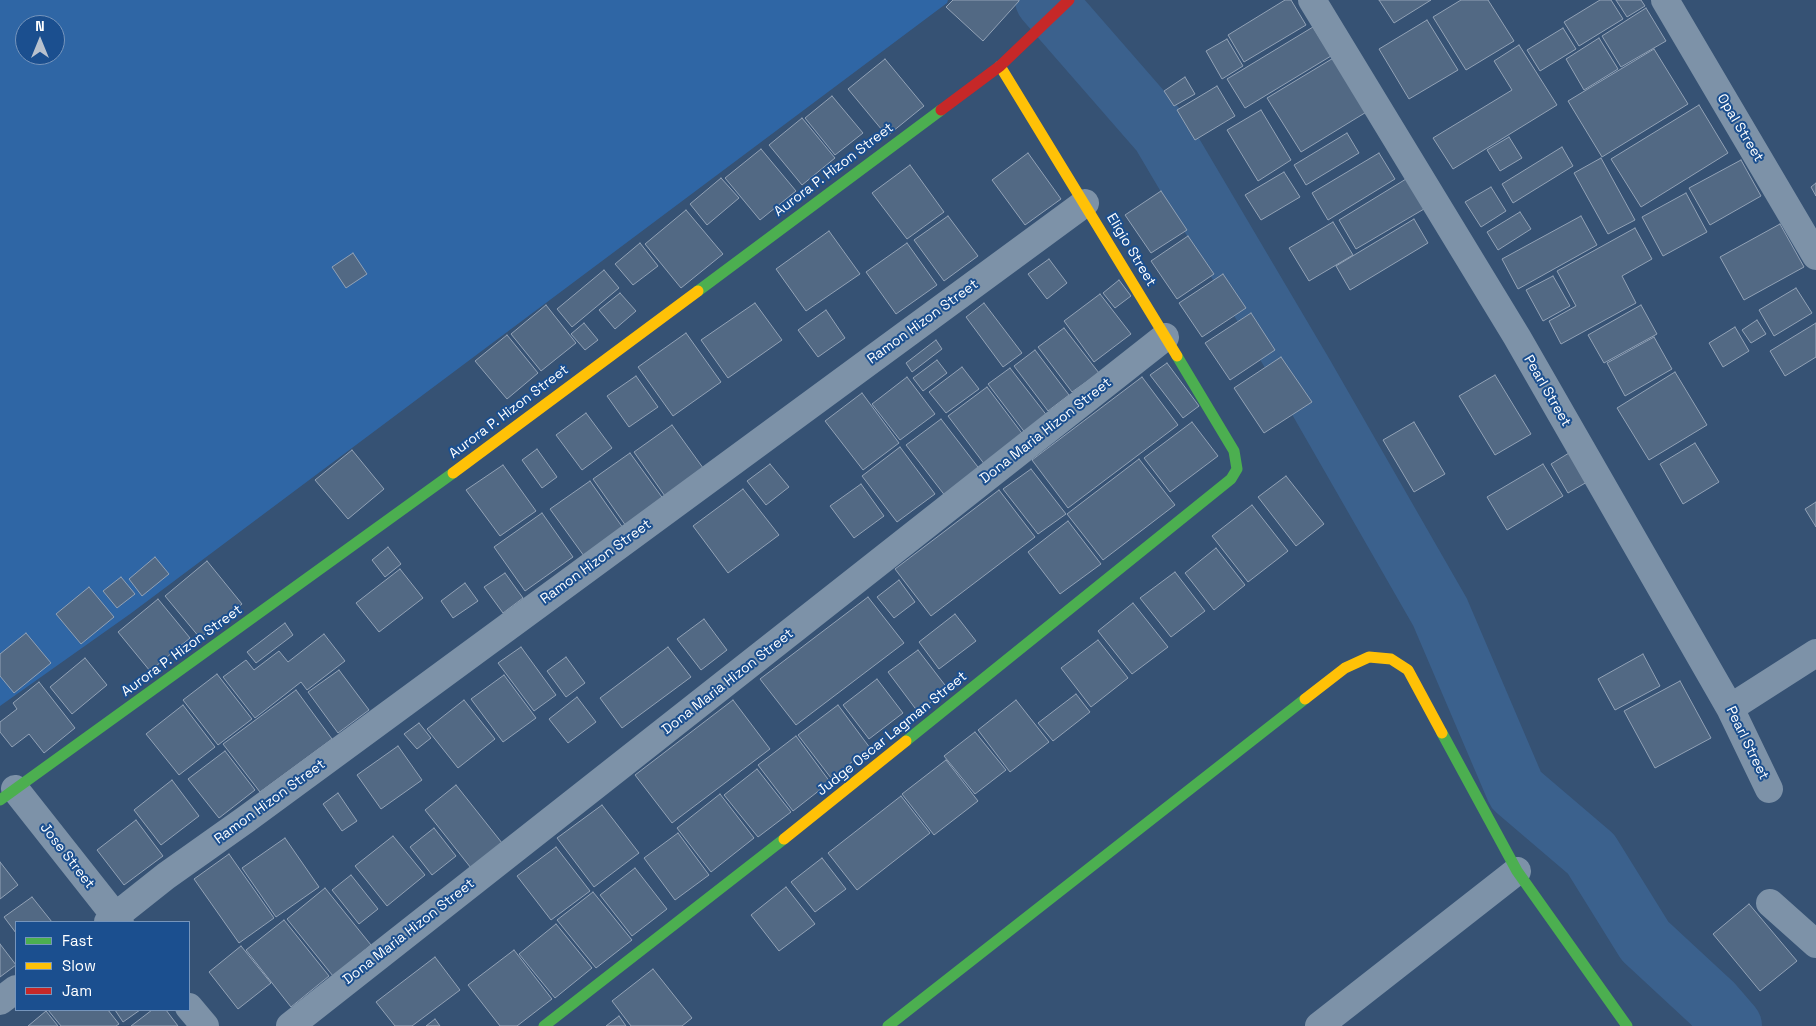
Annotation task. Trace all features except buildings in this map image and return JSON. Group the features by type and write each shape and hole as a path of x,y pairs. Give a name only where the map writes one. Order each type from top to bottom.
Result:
{"street":[{"name":"Aurora P. Hizon Street","path":"8,795 435,485 1000,66 1069,0"},
{"name":"Pearl Street","path":"1312,0 1517,337 1730,708 1769,789"},
{"name":"Opal Street","path":"1665,0 1816,256"},
{"name":"Eligio Street","path":"1000,66 1234,451"},
{"name":"Ramon Hizon Street","path":"114,920 166,876 1085,203"},
{"name":"Dona Maria Hizon Street","path":"290,1026 1165,337"},
{"name":"Judge Oscar Lagman Street","path":"544,1026 830,803 1231,479 1237,469 1234,451"},
{"path":"1730,708 1816,653"},
{"path":"888,1026 1344,668 1369,657 1391,659 1408,670 1517,871 1627,1026"},
{"name":"Jose Street","path":"8,795 114,920"},
{"path":"1319,1026 1517,871"},
{"path":"1770,903 1816,944"},
{"path":"0,1001 15,990"},
{"path":"190,1008 205,1026"}],"shaded area":[{"path":"0,0 948,0 947,3 130,614 0,706"}],"waterway":[{"path":"1045,0 1161,133 1304,375 1440,612 1516,790 1591,854 1645,941 1713,1004 1732,1026"}],"traffic: fast":[{"path":"698,291 941,110"},
{"path":"906,741 1231,479 1237,469 1234,451 1177,356"},
{"path":"0,800 453,473"},
{"path":"888,1026 1305,699"},
{"path":"1442,733 1517,871 1627,1026"},
{"path":"544,1026 784,839"}],"traffic: slow":[{"path":"1000,66 1177,356"},
{"path":"453,473 698,291"},
{"path":"1305,699 1345,668 1369,657 1391,659 1408,670 1442,733"},
{"path":"784,839 906,741"}],"traffic: jam":[{"path":"941,110 1000,66 1069,0"}]}
